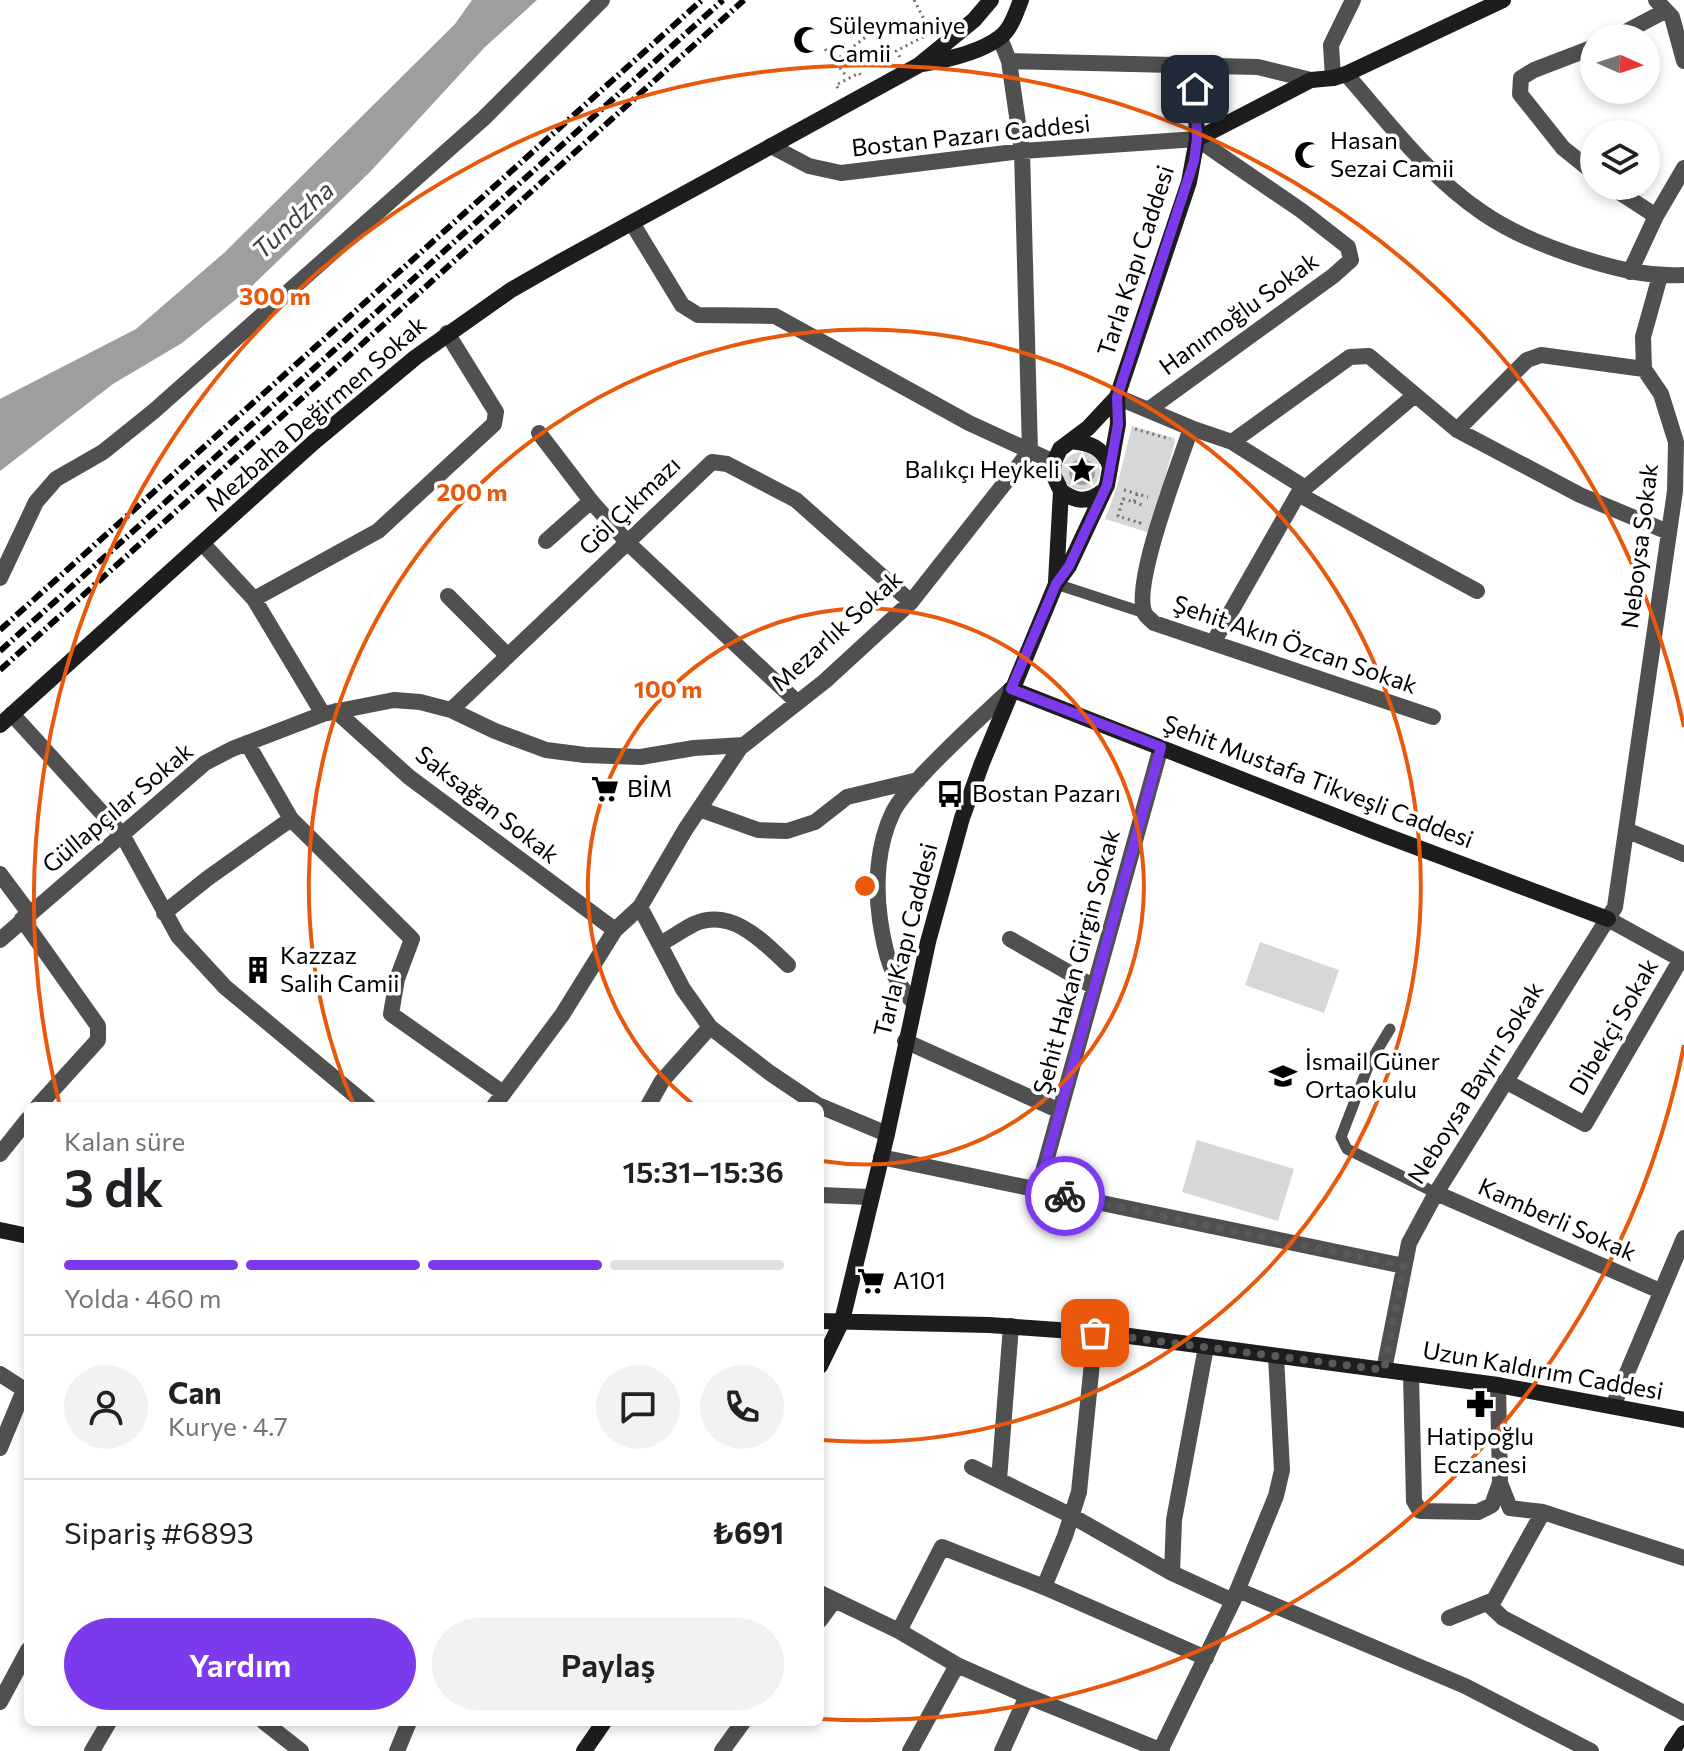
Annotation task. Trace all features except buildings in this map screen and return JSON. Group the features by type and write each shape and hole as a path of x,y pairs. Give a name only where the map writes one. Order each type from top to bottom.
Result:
{"street":[{"path":"0,578 36,502 56,479 103,452 154,411 484,118 602,0"},
{"path":"919,65 943,61 1000,38 1021,0"},
{"path":"1353,0 1331,45 1340,76 1426,166 1483,214 1547,247 1630,272 1684,275"},
{"name":"Bostan Pazarı Caddesi","path":"771,146 809,166 841,173 1022,151 1197,139 1311,80 1340,76 1503,0"},
{"path":"1011,22 1004,4 987,5 919,65 632,223 682,305 698,315 775,316 969,423 1054,462"},
{"path":"987,5 979,22 988,36 1000,38"},
{"path":"1642,24 1669,10 1684,61"},
{"path":"1000,38 1009,61 1022,151 1030,451"},
{"path":"1580,52 1521,78 1520,94 1563,148 1580,162"},
{"path":"1009,61 1258,67 1311,80"},
{"path":"1194,64 1197,139"},
{"name":"Tarla Kapı Caddesi","path":"824,1358 842,1321 887,1134 914,1003 962,818 1011,689 1056,584 1069,566 1108,490 1118,424 1117,397 1189,182 1197,139"},
{"name":"Hanımoğlu Sokak","path":"1148,410 1351,260 1348,247 1302,211 1197,139"},
{"path":"1630,272 1656,216 1684,168"},
{"path":"1631,200 1656,216"},
{"name":"Mezbaha Değirmen Sokak","path":"6,719 314,442 447,333 511,290 632,223"},
{"path":"1457,430 1527,360 1541,355 1644,369 1643,337 1660,276"},
{"path":"254,599 378,531 494,424 496,412 447,333"},
{"path":"1232,442 1350,357 1369,356 1457,430 1580,495 1668,532"},
{"name":"Neboysa Sokak","path":"1626,830 1675,491 1676,442 1661,394 1644,369"},
{"path":"1213,643 1301,490 1415,395"},
{"path":"1117,397 1232,442 1301,490 1477,591"},
{"name":"Tarla Kapı Caddesi","path":"1056,584 1061,491 1053,474 1054,462 1060,449 1088,428 1117,397"},
{"name":"Şehit Akın Özcan Sokak","path":"1191,428 1147,562 1142,599 1145,613 1154,623 1433,717"},
{"path":"539,433 628,543 797,702"},
{"path":"1071,441 1096,446 1105,454 1110,466"},
{"name":"Mezarlık Sokak","path":"498,1100 562,1015 615,930 640,907 699,809 744,745 825,681 911,602 1030,451"},
{"name":"Göl Çıkmazı","path":"451,710 712,462 727,464 796,500 911,602"},
{"path":"1061,491 1082,501 1092,500 1108,490"},
{"path":"546,541 591,501"},
{"name":"Saksağan Sokak","path":"203,544 254,599 330,712 409,777 615,930"},
{"path":"448,596 508,656"},
{"path":"914,1003 898,986 885,953 877,877 882,845 893,811 918,780 946,749 1011,689"},
{"name":"Şehit Mustafa Tikveşli Caddesi","path":"1011,689 1608,919"},
{"name":"Güllapçılar Sokak","path":"0,940 205,763 247,743 330,712 394,700 420,702 451,710 546,750 585,755 641,757 694,748 744,745"},
{"path":"6,719 123,836 178,936 225,987 363,1102"},
{"path":"247,743 291,819 412,939 397,979 391,1014 498,1100"},
{"name":"Şehit Hakan Girgin Sokak","path":"1038,1190 1161,747"},
{"path":"699,809 758,830 787,831 815,822 847,797 918,780"},
{"path":"164,913 291,819"},
{"path":"1626,830 1684,854"},
{"name":"Neboysa Bayırı Sokak","path":"1384,1370 1409,1243 1436,1193 1615,907 1626,830"},
{"path":"0,874 98,1026 98,1040 42,1102"},
{"path":"640,907 683,989 710,1027 814,1102"},
{"path":"1608,919 1682,960"},
{"path":"660,944 696,923 710,920 736,922 788,965"},
{"path":"1010,939 1094,987"},
{"name":"Dibekçi Sokak","path":"1505,1081 1585,1124 1682,960"},
{"path":"650,1102 662,1081 710,1027"},
{"path":"905,1041 1060,1111"},
{"path":"824,1108 887,1134"},
{"path":"0,1154 6,1136 24,1122"},
{"path":"881,1157 1404,1266"},
{"name":"Kamberli Sokak","path":"1436,1193 1660,1291"},
{"path":"824,1195 870,1197"},
{"path":"0,1230 24,1235"},
{"path":"1613,1406 1684,1238"},
{"name":"Uzun Kaldırım Caddesi","path":"824,1321 1011,1326 1095,1333 1498,1385 1684,1420"},
{"path":"999,1480 1011,1326"},
{"path":"1044,1587 1079,1492 1095,1333"},
{"path":"1172,1573 1174,1520 1206,1347"},
{"path":"827,1597 899,1631 957,1665 1161,1751 1236,1595 1276,1496 1282,1470 1276,1356"},
{"path":"0,1374 24,1390"},
{"path":"1411,1374 1414,1501 1420,1511 1478,1512 1492,1505 1500,1483"},
{"path":"1498,1385 1500,1483 1510,1508 1543,1512 1684,1558"},
{"path":"0,1448 24,1395"},
{"path":"972,1467 1070,1515 1172,1573 1236,1595 1465,1686 1591,1751"},
{"path":"1449,1618 1494,1600 1543,1512"},
{"path":"899,1631 942,1547 1044,1587 1206,1658"},
{"path":"1487,1603 1503,1618 1684,1713"},
{"path":"0,1702 24,1657"},
{"path":"910,1751 957,1665"},
{"path":"1002,1751 1027,1696"},
{"path":"92,1751 107,1726"},
{"path":"268,1726 290,1748"},
{"path":"403,1748 408,1726"},
{"path":"584,1751 601,1726"},
{"path":"722,1751 740,1726"},
{"path":"1672,1751 1684,1733"}],"lane":[{"path":"1056,584 1145,613"},
{"path":"1390,1029 1369,1064 1341,1137 1347,1149 1436,1193"}],"path":[{"path":"896,51 927,34 925,21 914,0"},
{"path":"835,61 886,21 926,32"},
{"path":"825,49 848,79"},
{"path":"840,83 855,75"},
{"path":"1127,427 1173,442"},
{"path":"1108,490 1158,500"},
{"path":"1134,502 1137,494"},
{"path":"1123,499 1134,502 1145,506 1140,523 1118,516 1123,499"}],"shaded area":[{"path":"1132,426 1174,438 1175,441 1150,533 1105,519 1116,490"},
{"path":"1081,452 1095,457 1100,471 1095,485 1081,490 1067,485 1062,471 1067,457"},
{"path":"1260,942 1339,970 1324,1013 1245,985"},
{"path":"1197,1140 1294,1169 1278,1221 1182,1192"}],"water":[{"name":"Tundzha","path":"472,0 537,0 485,47 370,172 251,287 182,343 113,384 0,471 0,399 136,329 225,252 455,24"},
{"path":"1082,459 1091,463 1095,472 1091,481 1082,485 1073,481 1069,472 1073,463"}],"railway":[{"path":"0,630 702,0"},
{"path":"0,651 723,0"},
{"path":"0,670 744,0"}],"way so far":[{"path":"1065,1196 1404,1266 1384,1370 1095,1333"}],"place":[{"name":"Süleymaniye Camii","path":"807,40"},
{"name":"Hasan Sezai Camii","path":"1308,155"},
{"name":"Balıkçı Heykeli","path":"1082,470"},
{"name":"BİM","path":"605,789"},
{"name":"Bostan Pazarı","path":"950,794"},
{"name":"Kazzaz Salih Camii","path":"258,970"},
{"name":"İsmail Güner Ortaokulu","path":"1283,1076"},
{"name":"A101","path":"871,1281"},
{"name":"Hatipoğlu Eczanesi","path":"1480,1404"}],"route":[{"path":"1065,1196 1038,1190 1161,747 1011,689 1056,584 1069,566 1110,476 1119,416 1117,397 1194,161 1197,139 1195,89"}]}
